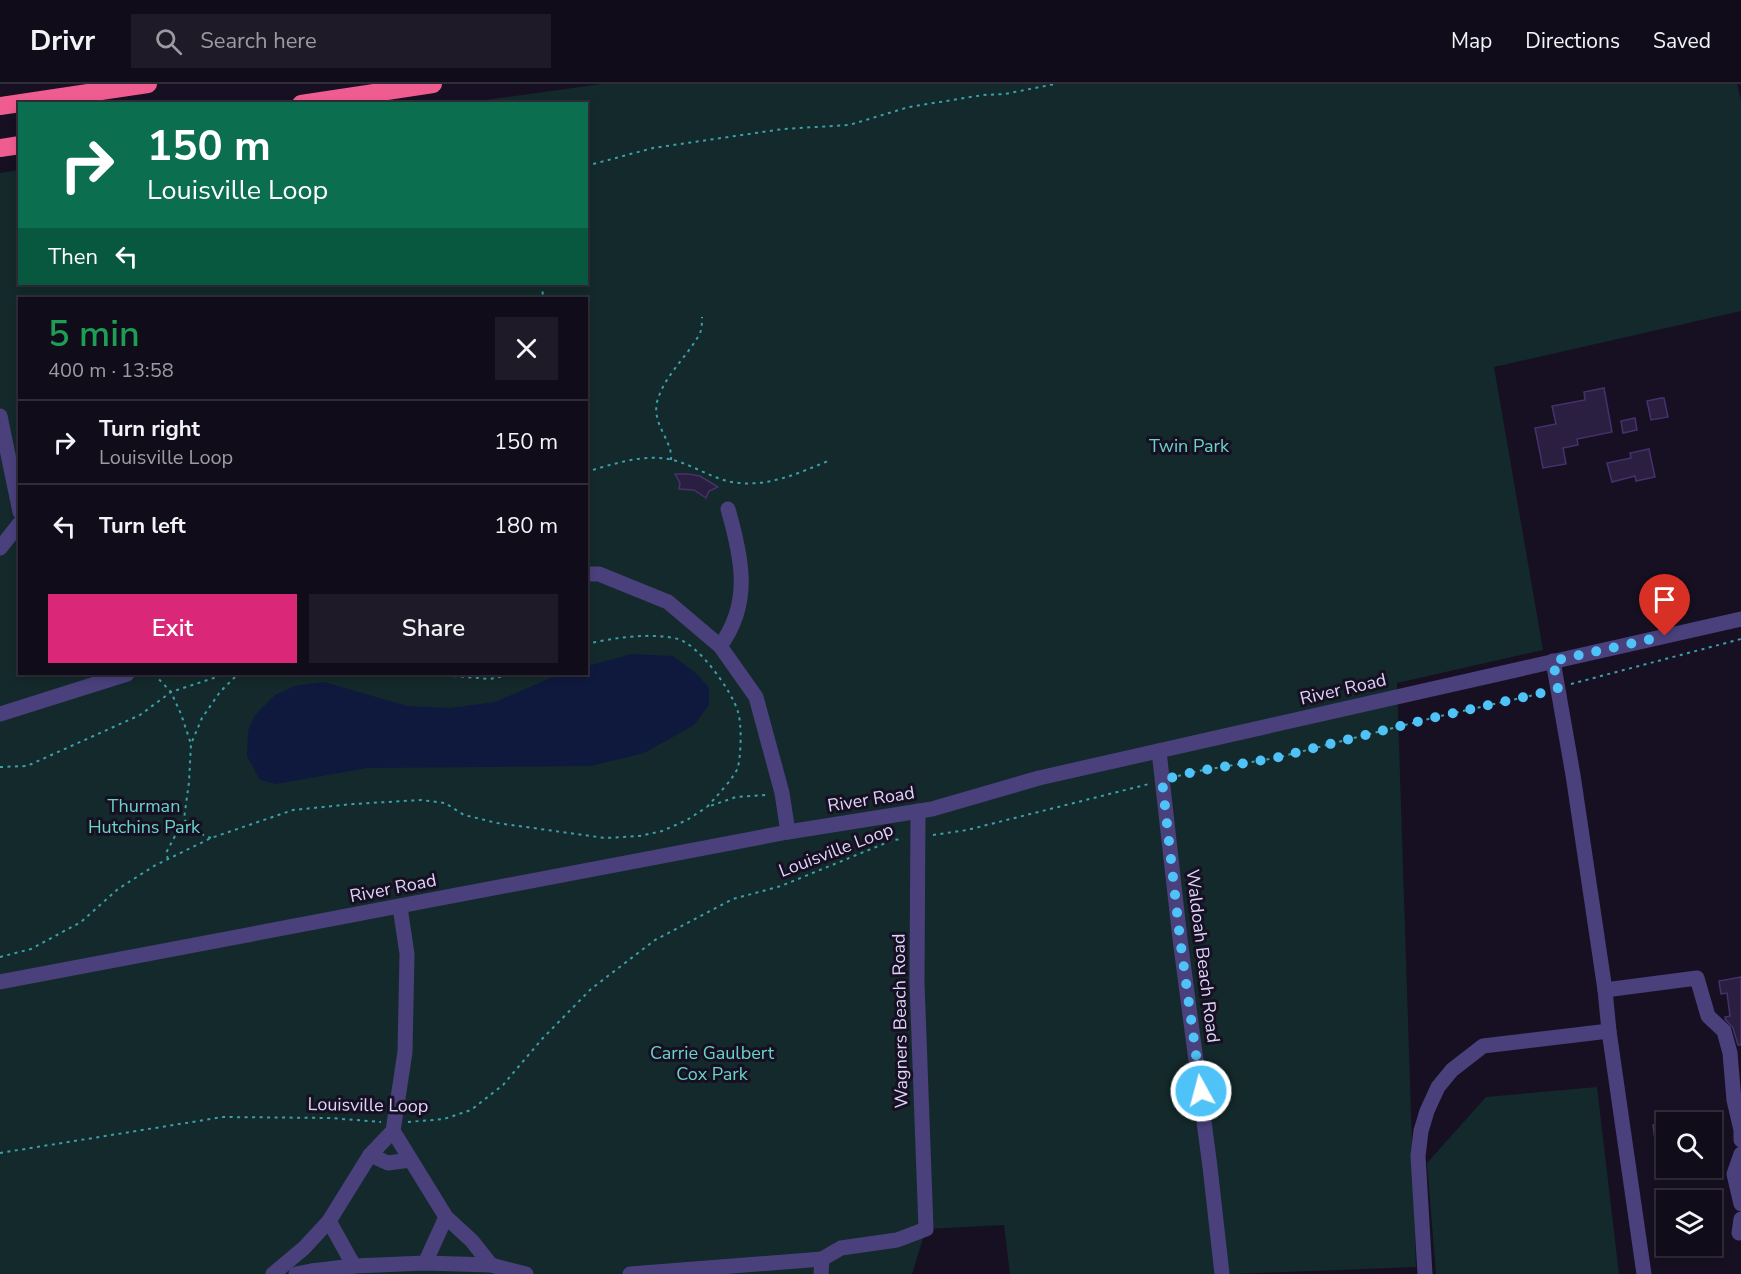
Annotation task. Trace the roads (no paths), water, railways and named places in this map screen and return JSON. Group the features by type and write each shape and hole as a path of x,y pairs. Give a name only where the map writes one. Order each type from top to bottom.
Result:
{"highway":[{"path":"27,102 148,84"},
{"path":"314,102 433,84"},
{"path":"0,106 18,103"},
{"path":"0,148 18,145"}],"street":[{"path":"0,416 18,502"},
{"path":"720,646 730,633 739,611 742,570 728,509"},
{"path":"0,548 18,526"},
{"path":"588,574 599,574 669,602 720,646 756,697 782,793 789,832"},
{"name":"River Road","path":"0,982 789,832 932,809 1039,778 1741,619"},
{"path":"1553,661 1575,786 1644,1274"},
{"path":"0,714 124,675"},
{"name":"Waldoah Beach Road","path":"1159,751 1222,1274"},
{"name":"Wagners Beach Road","path":"822,1266 841,1248 897,1240 926,1229 917,982 918,811"},
{"path":"273,1274 304,1248 329,1221 370,1155 394,1127 405,1052 407,954 399,907"},
{"path":"1605,990 1697,978 1708,1016 1724,1031 1730,1053 1734,1100 1741,1140"},
{"path":"1425,1274 1418,1156 1421,1131 1438,1087 1452,1070 1483,1046 1609,1031"},
{"path":"394,1127 410,1160 446,1217 472,1241 491,1265"},
{"path":"1741,1154 1734,1174 1741,1204"},
{"path":"370,1155 388,1163 410,1160"},
{"path":"425,1263 446,1217"},
{"path":"329,1221 354,1266"},
{"path":"296,1274 311,1270 354,1266 425,1263 491,1265 526,1274"},
{"path":"630,1274 822,1266"}],"water":[{"path":"632,654 673,656 697,674 709,688 709,705 694,725 644,753 591,766 367,768 276,784 260,780 247,756 248,731 255,715 275,695 295,686 324,682 407,706 450,708 495,702 558,675 588,675 588,666"}],"park label":[{"name":"Twin Park","path":"1189,446"},
{"name":"Thurman Hutchins Park","path":"144,816"},
{"name":"Carrie Gaulbert Cox Park","path":"712,1063"}]}
